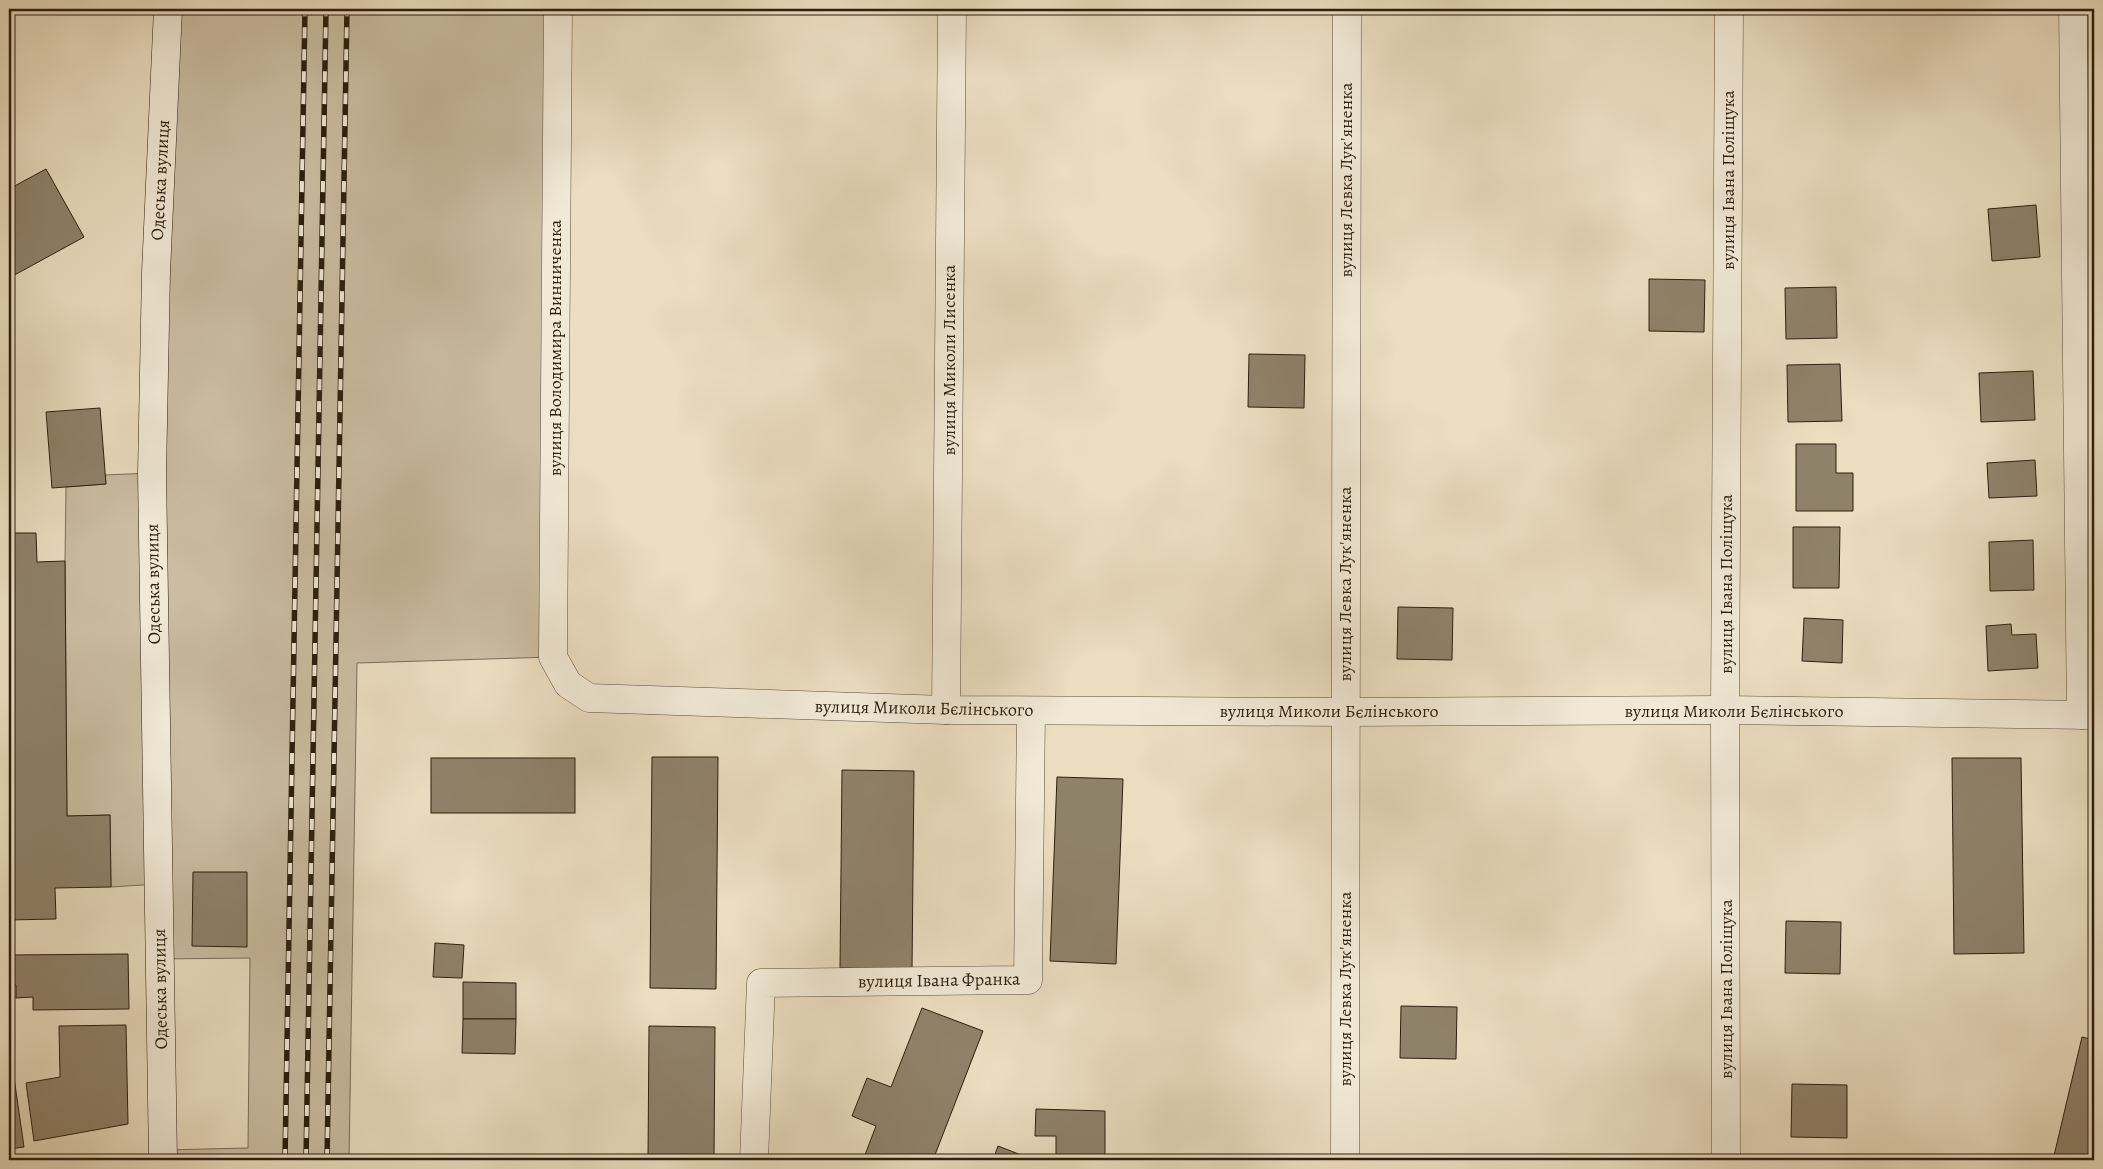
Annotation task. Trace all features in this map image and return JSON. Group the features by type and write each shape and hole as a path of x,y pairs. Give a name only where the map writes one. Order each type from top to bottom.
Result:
{"street":[{"name":"Одеська вулиця","path":"162,1160 152,473 156,272 168,9"},
{"name":"вулиця Володимира Винниченка","path":"558,9 553,657 568,684"},
{"name":"вулиця Миколи Лисенка","path":"946,710 952,9"},
{"name":"вулиця Левка Лук'яненка","path":"1345,1160 1347,9"},
{"name":"вулиця Івана Поліщука","path":"1726,1160 1725,710 1729,9"},
{"path":"2074,9 2088,715"},
{"name":"вулиця Миколи Бєлінського","path":"568,684 589,698 946,710 1345,712 1725,710 2088,715"},
{"name":"вулиця Івана Франка","path":"754,1160 761,982 1028,980 1031,711"}],"shaded area":[{"path":"168,9 558,9 553,657 357,663 349,1160 163,1160 162,1150 248,1148 250,958 160,959 159,884 111,887 110,815 67,816 66,487 106,484 105,475 151,473"}],"building":[{"path":"46,169 84,237 9,278 9,189"},
{"path":"2036,205 2040,257 1992,261 1988,209"},
{"path":"1649,279 1705,280 1704,332 1649,331"},
{"path":"1836,287 1837,338 1786,339 1785,288"},
{"path":"1249,354 1305,355 1304,408 1248,407"},
{"path":"1840,364 1842,421 1788,422 1787,365"},
{"path":"2033,371 2035,420 1981,422 1979,373"},
{"path":"100,408 106,484 52,488 46,412"},
{"path":"1796,444 1836,444 1836,473 1853,473 1853,511 1796,511"},
{"path":"2035,460 2037,496 1989,498 1987,463"},
{"path":"1793,527 1840,527 1839,588 1793,588"},
{"path":"9,533 36,533 37,562 65,561 67,816 110,815 111,887 55,888 56,919 9,920"},
{"path":"2033,540 2034,590 1990,591 1989,542"},
{"path":"1398,607 1453,608 1452,660 1397,659"},
{"path":"1804,618 1843,620 1842,663 1802,661"},
{"path":"2011,624 2012,635 2036,634 2038,668 1988,671 1986,626"},
{"path":"652,757 718,757 716,989 650,988"},
{"path":"431,758 575,758 575,813 431,813"},
{"path":"1952,758 2021,758 2024,953 1954,954"},
{"path":"842,770 914,771 912,970 840,968"},
{"path":"1057,777 1123,779 1116,964 1050,961"},
{"path":"193,872 247,872 247,947 192,946"},
{"path":"1786,921 1841,922 1840,974 1785,973"},
{"path":"435,943 464,945 462,978 433,977"},
{"path":"128,954 129,1009 33,1010 33,997 16,998 16,985 9,986 9,955"},
{"path":"2094,968 2094,984 2091,983"},
{"path":"463,982 516,983 516,1019 463,1019"},
{"path":"1401,1006 1457,1007 1456,1059 1400,1058"},
{"path":"922,1008 983,1031 933,1160 863,1160 876,1126 852,1116 867,1078 891,1087"},
{"path":"463,1019 516,1019 515,1054 462,1053"},
{"path":"126,1025 128,1124 34,1141 26,1083 60,1077 59,1026"},
{"path":"649,1026 715,1027 714,1160 648,1160"},
{"path":"2082,1037 2094,1040 2094,1160 2053,1160"},
{"path":"9,1043 24,1147 9,1149"},
{"path":"1792,1084 1847,1085 1847,1138 1791,1137"},
{"path":"1036,1109 1105,1111 1105,1160 1056,1160 1056,1136 1035,1136"},
{"path":"998,1146 1034,1160 993,1160"},
{"path":"125,1157 126,1160 67,1160"}],"railway":[{"path":"285,1160 305,9"},
{"path":"306,1160 326,9"},
{"path":"327,1160 347,9"}]}
